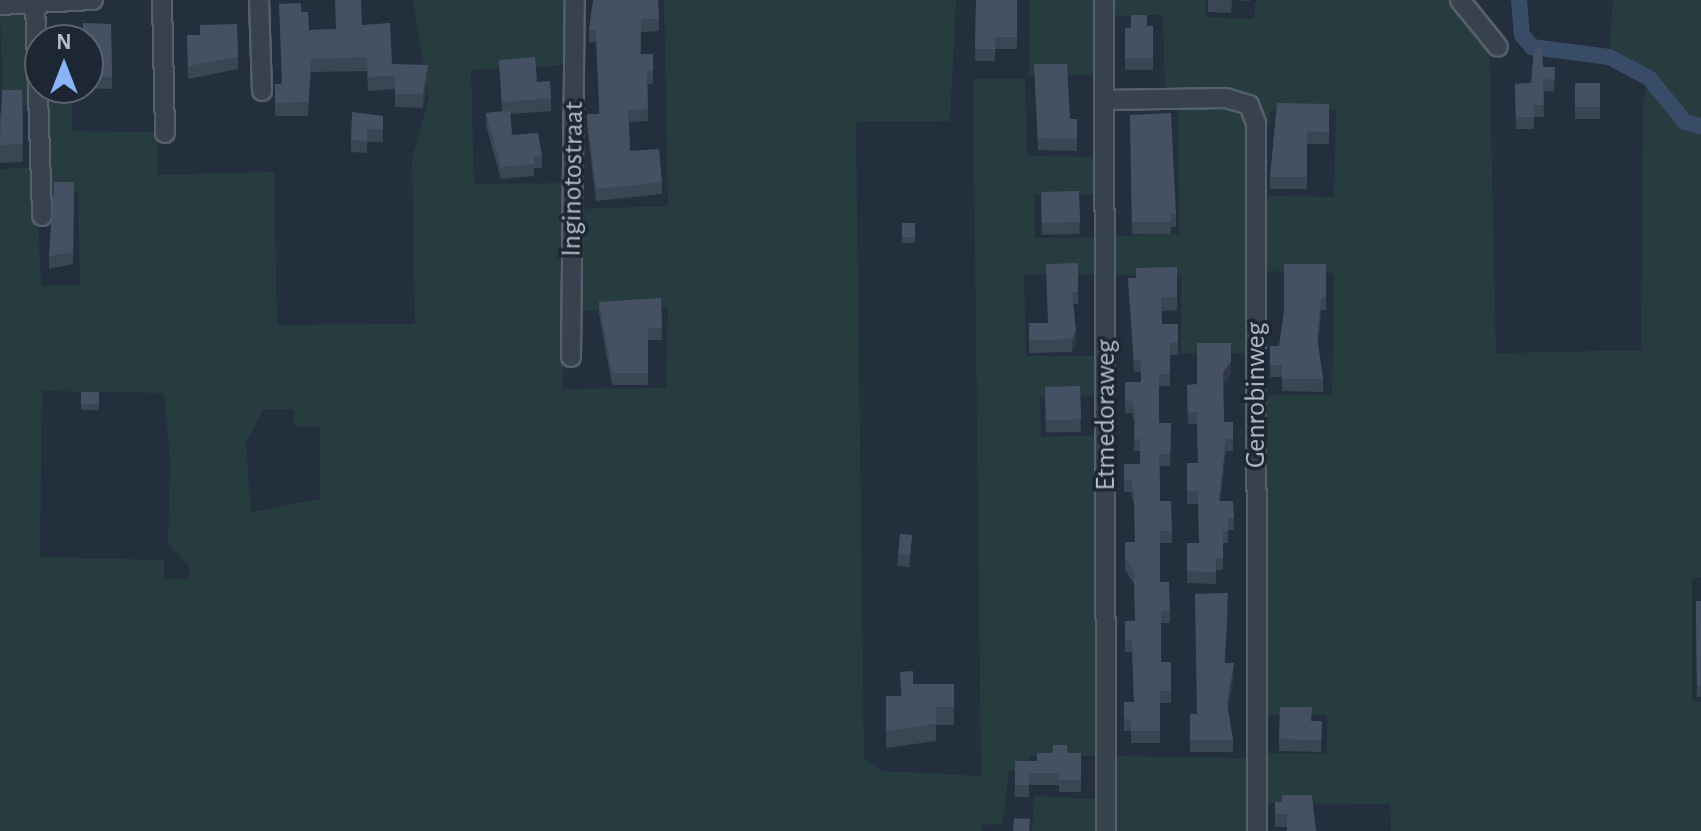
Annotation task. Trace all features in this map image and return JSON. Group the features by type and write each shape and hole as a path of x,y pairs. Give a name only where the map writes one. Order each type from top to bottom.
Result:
{"street":[{"path":"0,5 93,0"},
{"path":"162,0 165,133"},
{"path":"259,0 262,91"},
{"name":"Inginotostraat","path":"571,357 575,0"},
{"name":"Etmedoraweg","path":"1104,0 1106,831"},
{"path":"1460,0 1498,47"},
{"path":"35,3 42,216"},
{"name":"Genrobinweg","path":"1104,100 1226,98 1249,105 1256,123 1257,831"}],"green space":[{"path":"413,0 571,0 569,65 471,70 474,184 567,183 563,389 666,388 668,307 575,311 575,209 668,206 664,0 956,0 950,121 856,122 864,758 882,771 981,776 973,79 1025,79 1027,156 1101,157 1101,194 1034,195 1035,238 1100,238 1101,274 1024,274 1026,356 1103,356 1103,395 1040,397 1041,437 1102,435 1102,756 1030,756 1029,770 1009,771 1002,824 982,825 981,831 0,831 0,169 36,167 41,286 80,285 78,193 45,192 42,104 71,104 73,131 157,132 158,175 274,172 277,325 415,324 412,158 429,99","holes":["42,391 164,393 170,460 168,545 190,567 189,579 164,579 164,560 40,557","294,409 294,426 320,426 320,499 251,512 246,442 263,410"]},
{"path":"1029,0 1100,0 1100,75 1029,75"},
{"path":"1110,0 1206,0 1206,17 1254,19 1256,0 1457,0 1489,36 1496,353 1641,350 1643,107 1649,78 1609,57 1613,0 1701,0 1701,577 1692,578 1692,701 1701,702 1701,831 1391,831 1390,804 1260,803 1260,753 1327,754 1327,715 1262,715 1262,395 1332,395 1334,273 1260,271 1262,196 1334,197 1336,110 1269,111 1270,123 1259,122 1252,104 1165,95 1163,15 1110,16"},
{"path":"31,13 31,24 24,24 24,104 34,105 3,106 0,14"},
{"path":"1228,103 1244,111 1252,126 1252,353 1181,353 1181,274 1109,275 1109,236 1179,234 1178,104"},
{"path":"1110,756 1253,758 1252,831 1109,831"},
{"path":"1034,796 1102,800 1100,831 1032,831"}],"building":[{"path":"335,0 361,0 362,25 390,23 392,64 428,65 423,94 395,94 395,76 368,77 367,57 311,59 308,102 275,103 275,84 282,84 279,4 301,3 301,12 308,12 309,30 336,29"},
{"path":"593,0 658,0 659,19 641,19 640,54 653,54 653,71 647,71 648,109 628,110 630,151 659,149 662,182 596,189 587,114 600,114 596,30 589,30"},
{"path":"976,0 1017,0 1017,37 995,37 995,49 975,49"},
{"path":"1131,15 1147,15 1147,26 1153,26 1153,58 1125,58 1125,28 1131,28"},
{"path":"83,23 111,24 112,77 104,77 104,24"},
{"path":"237,24 238,57 188,66 187,35 200,35 200,25"},
{"path":"1534,49 1542,49 1543,67 1555,67 1554,80 1543,79 1544,105 1533,105 1534,117 1516,117 1515,84 1531,83"},
{"path":"535,57 537,82 550,81 551,98 502,102 499,60"},
{"path":"1034,64 1067,64 1070,119 1077,119 1077,139 1038,138"},
{"path":"1575,83 1600,83 1600,107 1575,107"},
{"path":"2,90 22,90 23,144 0,145"},
{"path":"1277,103 1329,104 1329,132 1307,131 1307,177 1270,177"},
{"path":"510,111 512,135 538,133 542,155 534,156 534,164 501,167 486,113"},
{"path":"352,112 383,116 383,130 367,129 367,141 351,140"},
{"path":"1171,113 1176,214 1171,214 1171,222 1132,222 1130,115"},
{"path":"54,182 74,182 73,252 49,256"},
{"path":"1079,191 1080,222 1042,223 1041,192"},
{"path":"902,223 915,223 915,237 902,237"},
{"path":"1078,263 1078,292 1072,292 1076,331 1072,339 1029,340 1029,323 1048,323 1046,264"},
{"path":"1284,264 1326,264 1326,298 1321,298 1317,338 1323,379 1282,379 1282,365 1270,365 1270,346 1279,346 1284,311"},
{"path":"1177,267 1177,297 1161,298 1162,324 1178,324 1178,342 1170,343 1170,374 1159,374 1159,423 1171,423 1170,454 1159,454 1160,501 1171,501 1172,531 1160,531 1160,582 1169,582 1170,610 1161,611 1161,662 1171,662 1171,691 1160,691 1160,731 1131,731 1131,719 1124,719 1124,702 1134,702 1132,640 1125,640 1125,621 1135,621 1134,571 1125,558 1125,542 1135,542 1134,493 1131,480 1124,480 1124,464 1140,464 1140,439 1134,439 1135,412 1132,401 1125,401 1125,382 1141,382 1141,360 1134,360 1128,278 1136,278 1136,268"},
{"path":"661,298 662,328 648,328 648,373 612,373 599,302"},
{"path":"1197,343 1231,343 1231,362 1223,372 1224,422 1233,422 1233,439 1226,439 1219,501 1233,501 1234,518 1228,518 1228,531 1223,531 1223,558 1216,558 1216,572 1187,571 1187,543 1199,543 1198,491 1187,491 1187,463 1198,463 1197,412 1188,412 1187,385 1197,384"},
{"path":"1080,386 1081,419 1046,420 1045,387"},
{"path":"81,392 99,392 99,404 81,404"},
{"path":"900,534 912,535 910,555 898,554"},
{"path":"1228,593 1224,663 1234,663 1227,704 1233,740 1190,740 1190,714 1197,714 1195,594"},
{"path":"1696,601 1701,601 1701,685 1697,685"},
{"path":"913,671 913,684 954,684 954,707 936,707 936,724 886,731 886,696 902,696 900,672"},
{"path":"1280,707 1312,707 1311,721 1322,721 1321,740 1279,739"},
{"path":"1053,745 1067,745 1067,753 1081,753 1081,780 1059,780 1059,773 1029,773 1029,785 1015,785 1015,761 1037,761 1037,753 1053,753"},
{"path":"1282,795 1312,795 1316,831 1287,831 1287,814 1275,814 1275,802 1282,802"},
{"path":"1014,818 1030,819 1029,831 1013,831"}],"waterway":[{"path":"1519,0 1522,35 1532,47 1609,57 1649,78 1685,122 1701,126"}]}
